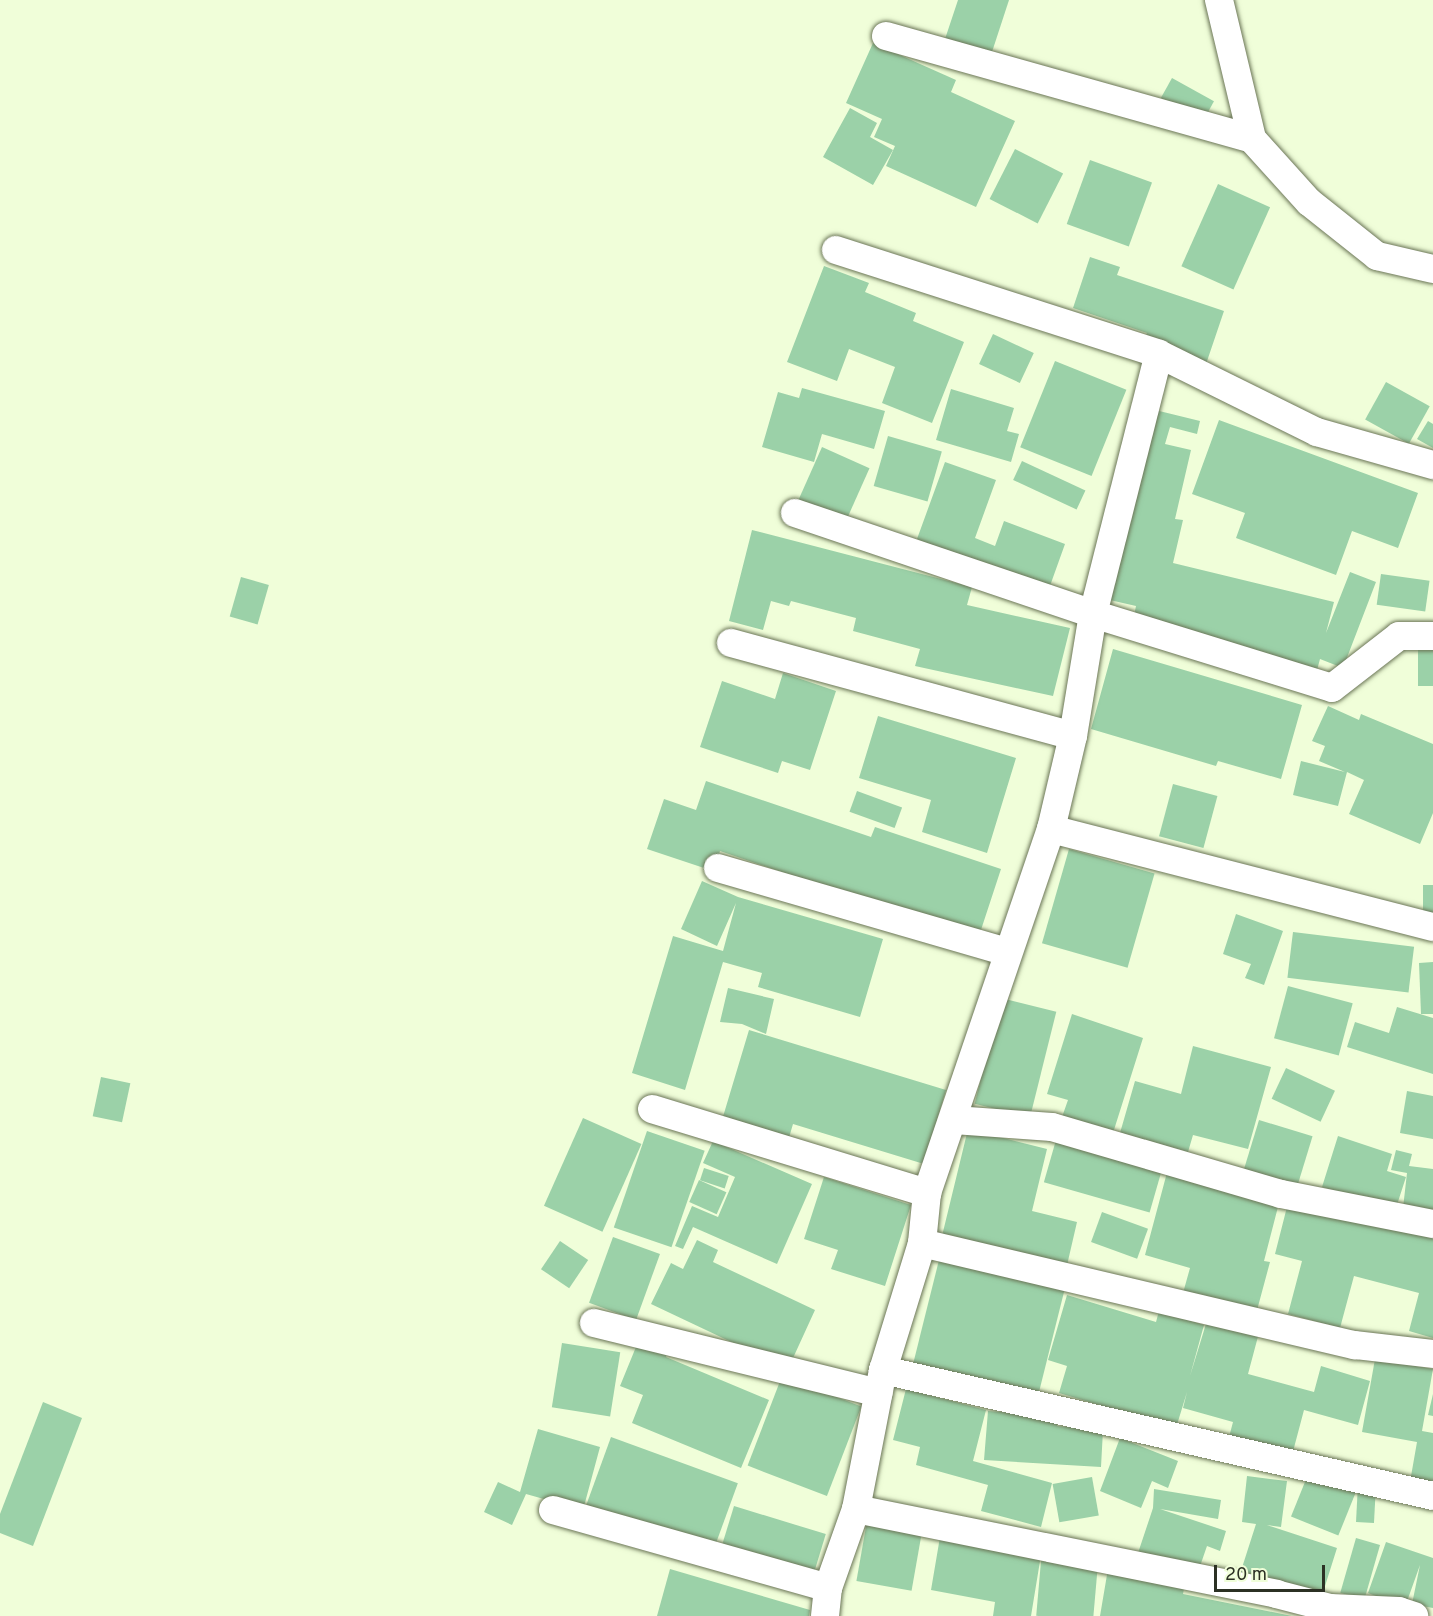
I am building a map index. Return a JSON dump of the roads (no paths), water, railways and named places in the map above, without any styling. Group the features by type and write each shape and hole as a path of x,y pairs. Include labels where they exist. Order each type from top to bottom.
{"street":[{"path":"1219,0 1252,139 1309,202 1377,256 1433,269"},
{"path":"886,36 1252,139"},
{"path":"836,250 1159,354 1317,432 1433,465"},
{"path":"825,1616 828,1588 856,1509 881,1381 922,1243 927,1192 954,1119 1007,952 1051,829 1073,736 1093,614 1159,354"},
{"path":"795,513 1093,614 1332,688 1399,636 1433,636"},
{"path":"731,643 1073,736"},
{"path":"1051,829 1433,927"},
{"path":"718,868 1007,952"},
{"path":"652,1109 927,1192"},
{"path":"954,1119 1052,1127 1281,1194 1433,1224"},
{"path":"922,1243 1355,1345 1433,1354"},
{"path":"594,1323 1433,1496"},
{"path":"856,1509 1276,1594 1330,1608 1399,1611 1414,1616"},
{"path":"554,1510 828,1588"}]}
